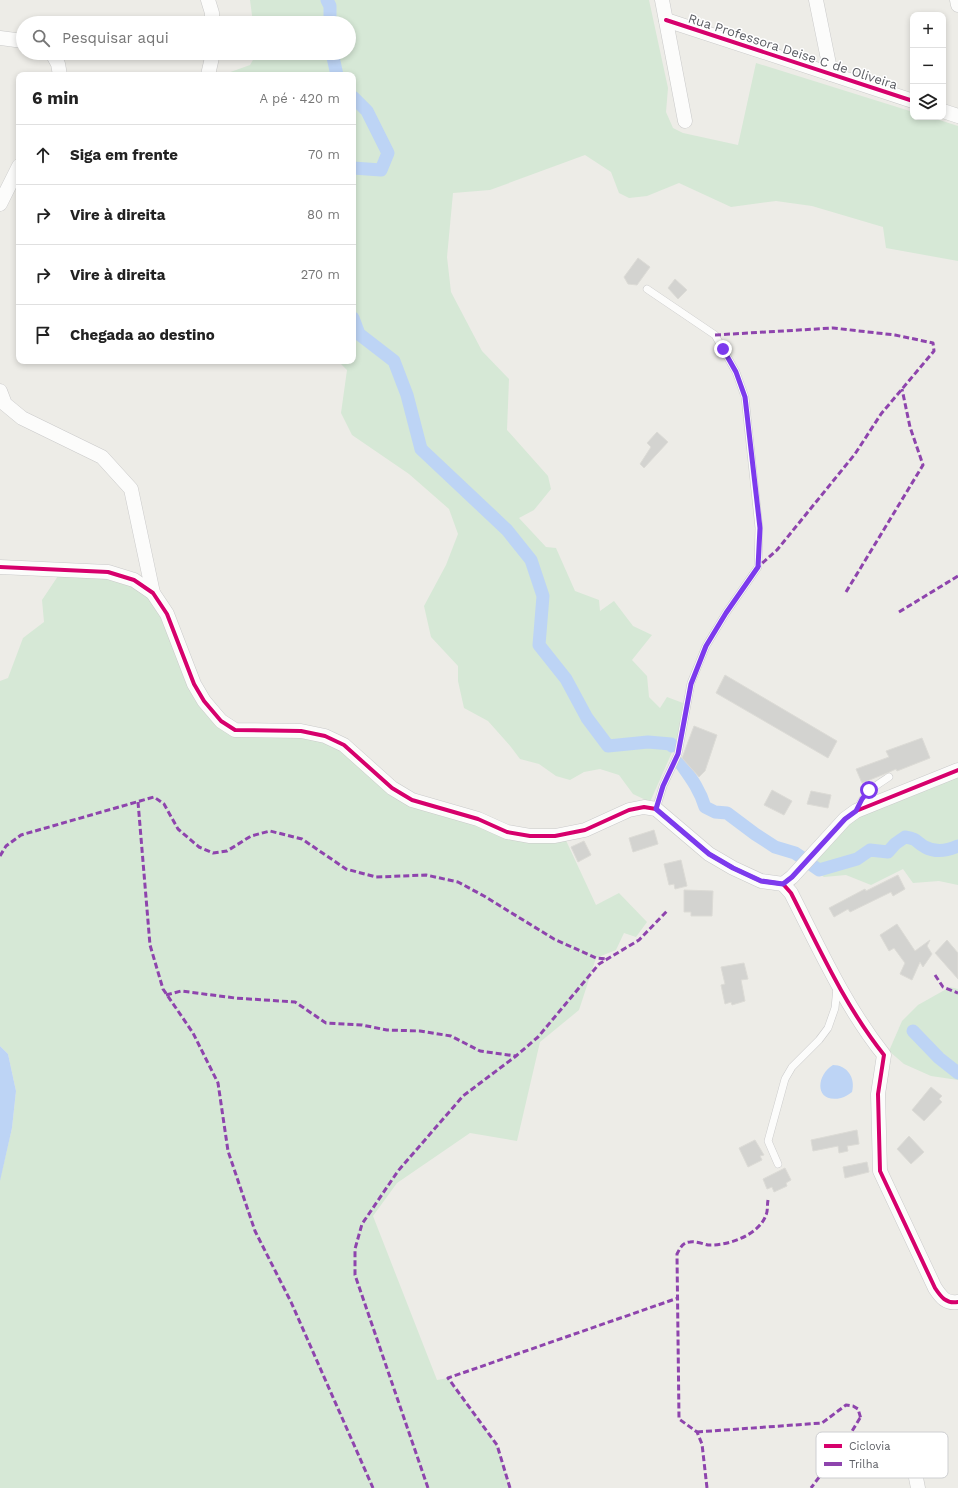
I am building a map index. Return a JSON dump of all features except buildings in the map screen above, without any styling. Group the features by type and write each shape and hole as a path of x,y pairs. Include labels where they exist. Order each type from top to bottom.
{"street":[{"path":"208,0 212,16"},
{"name":"Rua Professora Deise C de Oliveira","path":"662,0 685,121"},
{"path":"816,0 831,74"},
{"path":"957,0 958,6"},
{"name":"Rua Professora Deise C de Oliveira","path":"666,20 910,100"},
{"path":"0,38 16,40"},
{"path":"56,60 59,72"},
{"path":"209,72 211,60"},
{"path":"946,112 958,116"},
{"path":"0,204 16,172"},
{"path":"0,391 5,404 22,418 102,457 131,489 153,593 167,614 194,684 204,701 221,721 234,730 301,731 325,736 344,745 392,788 412,800 478,819 507,832 530,836 555,836 585,830 629,810 644,807 656,809 709,854 761,881 783,884 791,893 837,985 867,1034 884,1055 878,1094 880,1171 935,1288 942,1298 951,1303 958,1302"},
{"path":"0,567 108,572 134,580 153,593"},
{"path":"783,884 792,877 845,819 856,811 958,770"},
{"path":"916,1478 918,1488"}],"lane":[{"path":"647,289 715,336 736,372 745,397 760,528 758,567 726,613 706,646 691,684 678,754 663,786 656,809"},
{"path":"856,811 862,799 869,790 889,777"},
{"path":"778,1164 768,1141 785,1079 792,1067 819,1040 828,1028 835,1008 837,985"}],"green space":[{"path":"250,0 649,0 668,88 666,112 673,128 683,133 738,145 756,63 910,111 910,120 939,120 958,126 958,261 886,248 883,227 812,206 776,201 731,207 679,183 647,196 629,198 619,193 611,172 585,155 490,190 453,193 447,257 451,292 482,351 509,379 507,430 548,476 551,489 534,510 519,518 546,547 556,548 575,591 599,600 600,611 614,601 633,626 652,635 632,660 647,676 649,697 660,708 667,697 683,703 677,741 650,802 633,794 619,775 600,769 584,772 570,780 556,776 539,764 520,759 488,721 464,708 458,681 458,666 431,637 424,606 446,565 458,534 449,509 409,474 352,435 341,413 347,370 341,364 356,364 356,72 230,72 250,65 253,60 356,60 356,16 252,16"},
{"path":"108,572 153,593 194,684 221,721 325,736 392,788 507,832 563,834 596,905 619,893 647,922 636,937 624,933 616,950 596,958 579,1010 540,1042 517,1141 470,1133 397,1183 373,1216 437,1380 448,1378 497,1445 510,1488 0,1488 0,1179 12,1128 16,1091 8,1054 0,1046 0,681 8,678 23,638 44,622 42,600 58,576"},
{"path":"958,776 958,885 939,881 913,883 903,869 871,885 846,875 824,877 809,867 853,820"},
{"path":"950,987 958,989 958,1080 931,1076 904,1064 889,1051 902,1021 918,1005"}],"water":[{"path":"0,1046 8,1054 16,1091 12,1128 0,1181"},
{"path":"833,1065 842,1067 849,1073 853,1082 853,1087 852,1092 845,1096 832,1099 826,1097 820,1088 823,1076"}],"waterway":[{"path":"327,0 330,6 330,16"},
{"path":"334,60 336,72"},
{"path":"356,100 367,111 388,153 381,170 356,168"},
{"path":"356,326 359,334 394,361 407,395 421,449 507,530 531,560 543,596 539,645 566,679 587,718 608,746 648,742 671,744 672,746"},
{"path":"681,764 692,779 705,807 715,812 727,813 775,847 795,853 804,859"},
{"path":"809,863 819,870 857,859 870,850 888,852 895,844 905,837 914,839 925,847 937,851 958,846"},
{"path":"913,1031 939,1058 958,1073"}],"marked path":[{"path":"715,335 833,328 895,335 933,343 934,351 881,414 855,454 777,550 758,567"},
{"path":"846,592 923,465 910,427 902,389"},
{"path":"899,612 958,576"},
{"path":"0,856 6,846 21,835 154,797 164,804 178,829 199,847 213,853 227,851 251,836 270,831 302,839 346,869 376,877 426,875 458,882 484,896 554,939 596,958 607,959"},
{"path":"138,802 150,945 163,989 193,1033 218,1083 228,1151 255,1231 291,1302 373,1488"},
{"path":"428,1488 355,1275 355,1249 362,1224 398,1171 463,1096 516,1056 538,1037 599,964 639,940 667,911"},
{"path":"935,975 943,987 958,993"},
{"path":"166,995 181,991 235,998 295,1002 326,1023 362,1025 387,1030 420,1031 451,1036 480,1051 516,1056"},
{"path":"707,1488 702,1444 697,1432 679,1419 677,1254 682,1246 688,1242 708,1245 725,1244 750,1234 762,1222 767,1213 768,1200"},
{"path":"510,1488 497,1445 448,1378 678,1298"},
{"path":"697,1432 822,1423 846,1405 853,1406 858,1409 861,1419 860,1418 851,1432"},
{"path":"811,1488 818,1478"}],"cycle path":[{"path":"666,20 910,100"},
{"path":"0,567 108,572 134,580 153,593 167,614 194,684 204,701 221,721 235,730 301,731 325,736 344,745 392,788 412,800 478,819 507,832 530,836 555,836 585,830 629,810 644,807 656,809 709,854 733,868 761,881 783,884 792,877 845,819 856,811 958,770"},
{"path":"783,884 791,893 822,956 845,997 857,1017 884,1055 878,1094 880,1171 935,1288 947,1301 958,1302"}],"route":[{"path":"723,349 736,372 745,397 760,528 758,567 726,613 706,646 691,684 678,754 663,786 656,809 709,854 733,868 761,881 783,884 792,877 845,819 856,811 862,799 869,790"}]}
